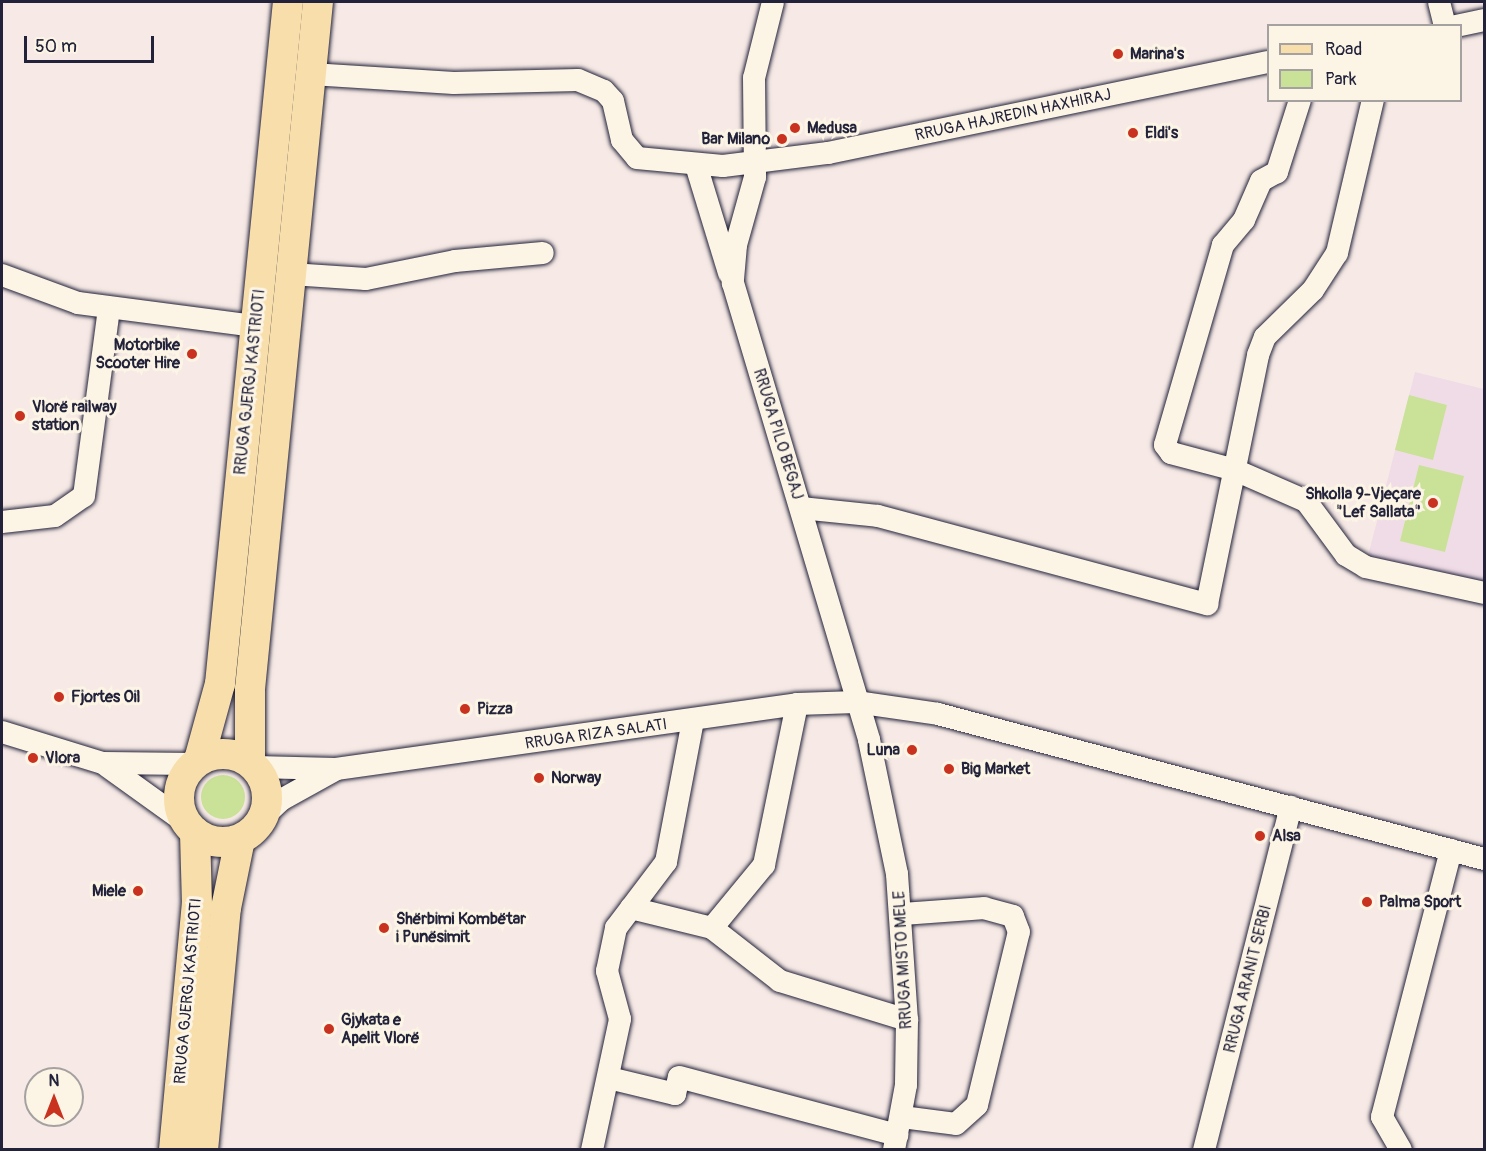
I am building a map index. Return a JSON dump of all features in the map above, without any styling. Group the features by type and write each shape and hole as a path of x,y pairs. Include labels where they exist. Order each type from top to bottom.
{"main road":[{"name":"RRUGA GJERGJ KASTRIOTI","path":"197,762 220,684 288,2"},
{"name":"RRUGA GJERGJ KASTRIOTI","path":"253,765 250,689 318,2"},
{"path":"225,753 253,765 266,785 264,816 240,839 216,842 190,827 179,791 197,762 225,753"},
{"name":"RRUGA GJERGJ KASTRIOTI","path":"174,1149 197,904 190,827"},
{"name":"RRUGA GJERGJ KASTRIOTI","path":"203,1149 227,898 240,839"}],"street":[{"name":"RRUGA PILO BEGAJ","path":"773,2 754,78 756,164 736,245 733,283 801,507 856,702"},
{"path":"1439,2 1444,24"},
{"path":"1462,25 1485,20"},
{"name":"RRUGA HAJREDIN HAXHIRAJ","path":"311,74 454,83 578,80 604,91 613,101 627,151 653,162 696,165 756,164 1267,62"},
{"path":"1299,102 1277,172 1261,181 1244,220 1223,245 1164,435 1171,453 1234,470 1306,501 1346,555 1366,567 1485,593"},
{"path":"801,507 878,516 1207,604 1234,470 1265,337 1313,290 1337,253 1373,102"},
{"path":"696,165 733,283"},
{"path":"291,274 366,279 455,261 543,253"},
{"path":"2,275 51,297 109,308 256,326"},
{"path":"2,522 56,516 84,496 109,308"},
{"name":"RRUGA RIZA SALATI","path":"336,770 693,721 797,704 856,702 938,714 1485,859"},
{"name":"RRUGA MISTO MELE","path":"856,702 880,784 903,914 907,1020 897,1134"},
{"path":"712,928 764,865 797,704"},
{"path":"592,1149 620,1019 607,971 616,928 666,862 693,721"},
{"path":"2,732 103,763 197,762"},
{"path":"103,763 190,827"},
{"path":"253,765 336,770"},
{"path":"264,816 280,800 336,770"},
{"name":"RRUGA ARANIT SERBI","path":"1204,1149 1291,807"},
{"path":"1401,1149 1382,1117 1451,850"},
{"path":"631,908 712,928 780,981 907,1020"},
{"path":"609,1078 675,1094 679,1077 897,1134 956,1124 977,1105 1019,932 1013,916 984,908 903,914"}],"shaded area":[{"name":"Shkolla 9-Vjeçare \"Lef Sallata\"","path":"1415,372 1484,389 1484,584 1368,556"}],"green space":[{"path":"1409,395 1447,405 1433,460 1395,450"},
{"path":"1419,465 1464,476 1445,552 1400,541"},
{"path":"223,775 239,781 245,797 239,813 223,819 207,813 201,797 207,781"}],"place":[{"name":"Marina's","path":"1118,54"},
{"name":"Medusa","path":"795,128"},
{"name":"Eldi's","path":"1133,133"},
{"name":"Bar Milano","path":"782,139"},
{"name":"Motorbike Scooter Hire","path":"192,354"},
{"name":"Vlorë railway station","path":"20,416"},
{"name":"Shkolla 9-Vjeçare \"Lef Sallata\"","path":"1433,503"},
{"name":"Fjortes Oil","path":"59,697"},
{"name":"Pizza","path":"465,709"},
{"name":"Luna","path":"912,750"},
{"name":"Vlora","path":"33,758"},
{"name":"Big Market","path":"949,769"},
{"name":"Norway","path":"539,778"},
{"name":"Alsa","path":"1260,836"},
{"name":"Miele","path":"138,891"},
{"name":"Palma Sport","path":"1367,902"},
{"name":"Shërbimi Kombëtar i Punësimit","path":"384,928"},
{"name":"Gjykata e Apelit Vlorë","path":"329,1029"}]}
